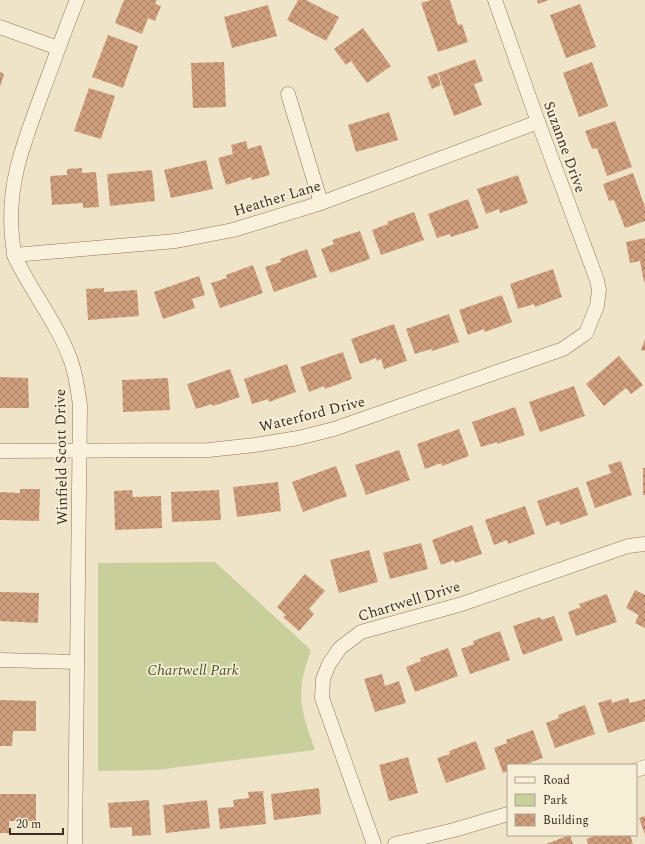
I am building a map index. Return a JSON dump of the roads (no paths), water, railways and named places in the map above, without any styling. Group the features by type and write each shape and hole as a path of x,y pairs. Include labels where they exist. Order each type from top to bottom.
{"street":[{"name":"Winfield Scott Drive","path":"75,844 80,405 71,361 60,337 32,290 14,255 10,206 14,175 58,48 77,0"},
{"name":"Suzanne Drive","path":"495,0 538,122 597,280 599,290 597,306"},
{"path":"0,28 58,48"},
{"path":"288,94 321,203"},
{"name":"Heather Lane","path":"14,255 176,241 241,228 321,203 538,122"},
{"name":"Waterford Drive","path":"0,451 209,450 298,438 334,429 563,349 586,334 597,306"},
{"name":"Chartwell Drive","path":"374,844 322,698 323,679 329,664 340,648 361,632 462,604 628,546 645,544"},
{"path":"0,660 77,662"},
{"path":"395,844 507,814"}],"park label":[{"name":"Chartwell Park","path":"193,670"}]}
